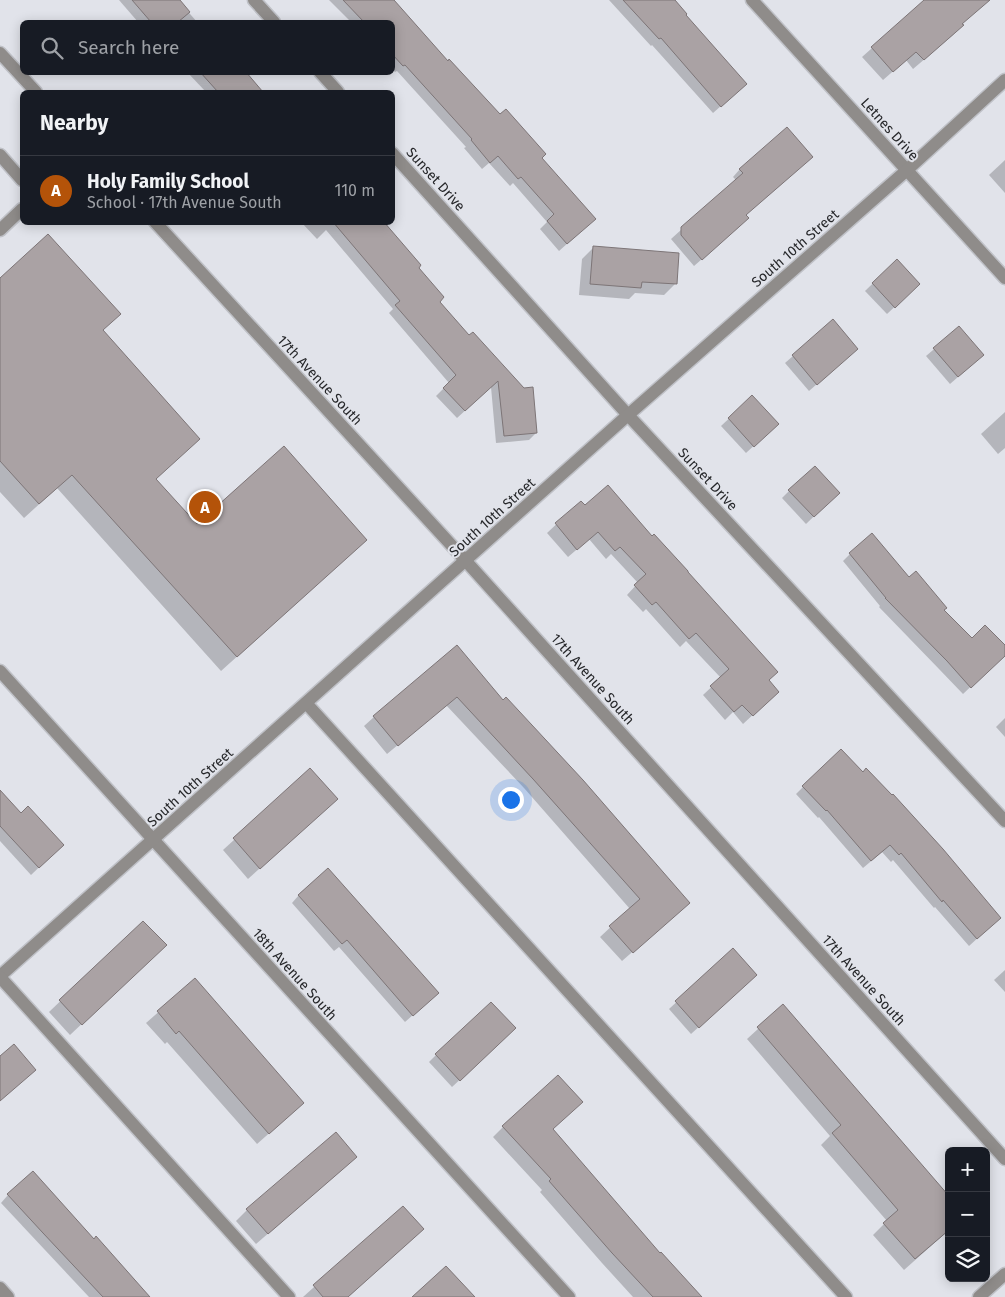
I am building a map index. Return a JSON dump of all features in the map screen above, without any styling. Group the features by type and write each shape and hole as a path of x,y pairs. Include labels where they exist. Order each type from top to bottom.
{"street":[{"path":"254,0 272,20"},
{"name":"Letnes Drive","path":"752,0 1005,278"},
{"path":"0,53 20,75"},
{"path":"20,75 34,90"},
{"path":"323,75 336,90"},
{"name":"South 10th Street","path":"0,977 1005,80"},
{"path":"0,155 20,178"},
{"name":"Sunset Drive","path":"395,156 628,415 1005,821"},
{"path":"0,230 20,211"},
{"name":"17th Avenue South","path":"158,225 465,560 1005,1159"},
{"name":"18th Avenue South","path":"0,672 568,1297"},
{"path":"306,703 846,1297"},
{"path":"0,977 289,1297"},
{"path":"979,1297 1005,1274"},
{"path":"0,1288 8,1297"}],"building":[{"path":"132,0 180,0 190,12 180,20 149,20"},
{"path":"343,0 394,0 448,61 449,59 500,114 506,109 546,154 542,158 596,219 567,244 547,221 554,214 521,177 518,179 498,156 490,163 472,139 405,65 403,66 395,57 395,20 362,20"},
{"path":"623,0 675,0 747,84 721,107 661,38 659,39"},
{"path":"924,0 990,0 924,60 916,52 893,72 871,47"},
{"path":"203,75 249,75 261,90 216,90"},
{"path":"787,127 813,157 746,215 749,218 702,260 681,235 681,227 743,173 739,169"},
{"path":"336,225 387,225 421,265 419,268 444,297 440,302 469,335 473,332 524,388 533,387 537,433 504,436 498,381 465,411 443,388 456,375 395,305 400,301"},
{"path":"48,234 121,314 103,330 200,439 156,479 197,524 284,446 367,540 237,657 72,475 39,504 0,461 0,278"},
{"path":"593,246 679,253 677,284 642,282 641,288 590,284"},
{"path":"897,259 920,284 895,308 872,283"},
{"path":"833,319 858,349 817,385 792,355"},
{"path":"959,326 984,355 958,377 933,348"},
{"path":"752,395 779,424 754,447 728,418"},
{"path":"815,466 840,493 814,517 788,490"},
{"path":"608,485 652,536 654,534 778,672 769,680 779,692 753,716 742,705 734,712 710,686 729,669 696,633 689,639 656,602 652,605 634,585 646,574 620,547 615,551 598,532 577,550 555,523 581,501 585,505"},
{"path":"872,533 909,577 916,571 947,608 944,610 972,638 985,625 1005,645 1005,656 971,688 885,598 849,553"},
{"path":"457,645 503,700 506,697 583,780 690,903 633,953 609,926 640,899 457,697 398,746 373,716"},
{"path":"841,749 863,772 866,768 893,794 943,849 1001,918 977,939 943,900 942,902 901,853 899,855 890,845 871,861 827,810 802,786"},
{"path":"310,768 338,799 260,869 233,838"},
{"path":"0,790 21,813 28,806 64,845 39,868 0,826"},
{"path":"328,868 439,993 413,1016 347,940 342,944 298,895"},
{"path":"143,921 167,945 82,1025 59,1000"},
{"path":"733,948 757,975 699,1028 675,1001"},
{"path":"195,978 304,1103 269,1134 179,1031 176,1034 157,1011"},
{"path":"491,1002 516,1028 460,1081 435,1054"},
{"path":"783,1004 945,1191 945,1233 915,1259 883,1223 898,1210 832,1133 841,1125 757,1027"},
{"path":"14,1044 36,1070 0,1101 0,1056"},
{"path":"558,1075 583,1102 553,1129 660,1253 702,1297 653,1297 549,1181 551,1179 502,1126"},
{"path":"336,1132 357,1157 268,1234 246,1209"},
{"path":"33,1171 94,1239 96,1236 150,1297 103,1297 43,1233 7,1194"},
{"path":"403,1206 424,1229 348,1297 323,1297 313,1285"},
{"path":"446,1266 475,1297 412,1297"}],"place":[{"name":"Holy Family School","path":"205,507"}]}
